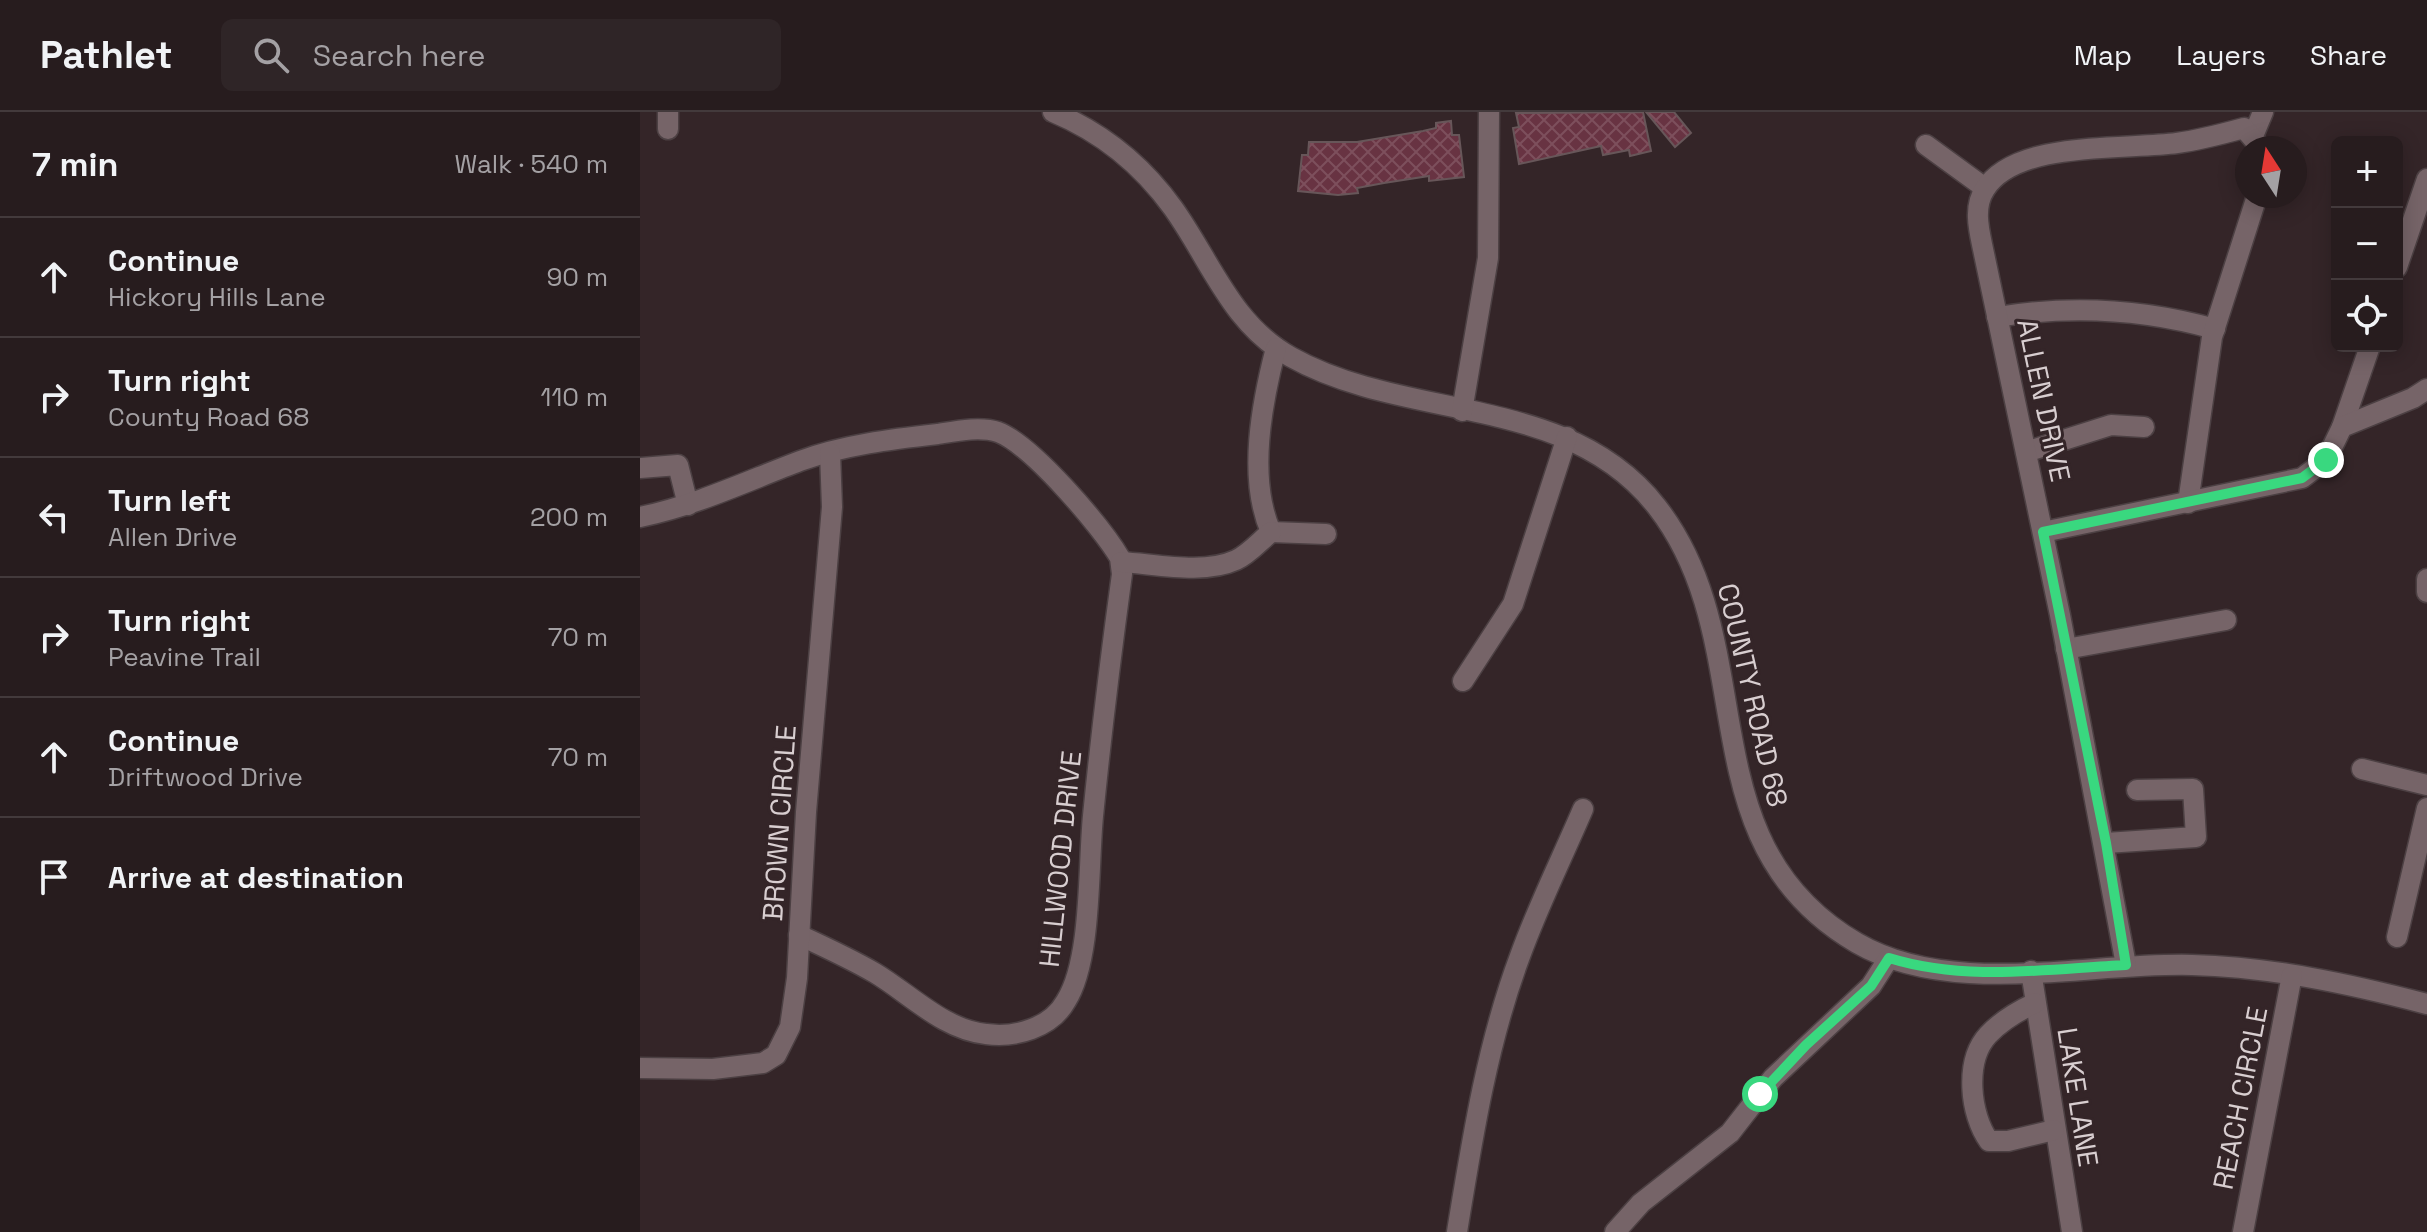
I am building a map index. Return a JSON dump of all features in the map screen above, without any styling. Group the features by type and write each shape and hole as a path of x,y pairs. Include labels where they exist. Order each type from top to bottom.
{"street":[{"name":"COUNTY ROAD 68","path":"1053,112 1098,136 1153,182 1175,210 1233,306 1276,348 1342,380 1567,437 1611,463 1638,486 1668,521 1687,553 1711,624 1746,805 1775,865 1804,902 1842,933 1889,958 1952,972 2126,965 2213,966 2292,975 2427,1004"},
{"path":"1462,411 1488,258 1489,112"},
{"path":"2258,136 2263,112"},
{"path":"1926,145 1985,188 2003,169 2028,158 2177,143 2244,128 2251,136"},
{"path":"2403,249 2427,179"},
{"name":"ALLEN DRIVE","path":"1985,188 1979,202 1978,221 2106,843 2126,965"},
{"path":"2188,503 2215,329 2253,208"},
{"path":"1997,317 2063,310 2121,311 2170,316 2215,329"},
{"path":"1271,532 1261,501 1261,453 1266,398 1276,348"},
{"path":"2043,532 2302,478 2326,460 2342,427 2368,352"},
{"path":"2342,427 2413,398 2427,389"},
{"path":"2026,452 2111,425 2144,427"},
{"path":"640,517 688,505 830,453 920,436 995,431 1013,441 1060,484 1121,562 1183,566 1225,564 1242,557 1271,532 1326,534"},
{"path":"1463,681 1513,604 1567,437"},
{"name":"BROWN CIRCLE","path":"640,1068 734,1068 763,1063 776,1055 790,1027 832,507 830,453"},
{"path":"640,468 678,465 688,505"},
{"name":"HILLWOOD DRIVE","path":"799,935 875,973 943,1018 977,1033 1017,1033 1042,1024 1060,1011 1077,976 1086,918 1096,782 1121,562"},
{"path":"2427,579 2427,592"},
{"path":"2066,649 2226,620"},
{"path":"2362,769 2427,785"},
{"path":"2106,843 2196,837 2193,789 2137,790"},
{"path":"2397,937 2427,808"},
{"path":"1457,1232 1470,1153 1507,997 1525,944 1583,809"},
{"path":"1615,1232 1641,1203 1730,1133 1773,1078 1871,986 1889,958"},
{"name":"LAKE LANE","path":"2031,971 2072,1232"},
{"name":"REACH CIRCLE","path":"2243,1232 2292,975"},
{"path":"2035,1003 2018,1011 1986,1036 1976,1060 1972,1083 1979,1128 1989,1141 2008,1141 2054,1130"}],"building":[{"path":"1643,112 1651,151 1630,156 1629,150 1603,155 1601,146 1519,164 1513,128 1519,127 1516,113"},
{"path":"1646,112 1674,112 1691,133 1675,147"},
{"path":"1451,121 1452,135 1459,135 1464,177 1429,181 1429,176 1357,188 1358,193 1338,195 1298,191 1302,155 1308,155 1309,142 1357,142 1423,131 1436,128 1436,123"}],"route":[{"path":"1760,1094 1806,1045 1871,986 1889,958 1932,969 1970,973 2126,965 2106,843 2043,532 2063,525 2173,507 2302,478 2326,460"}]}
